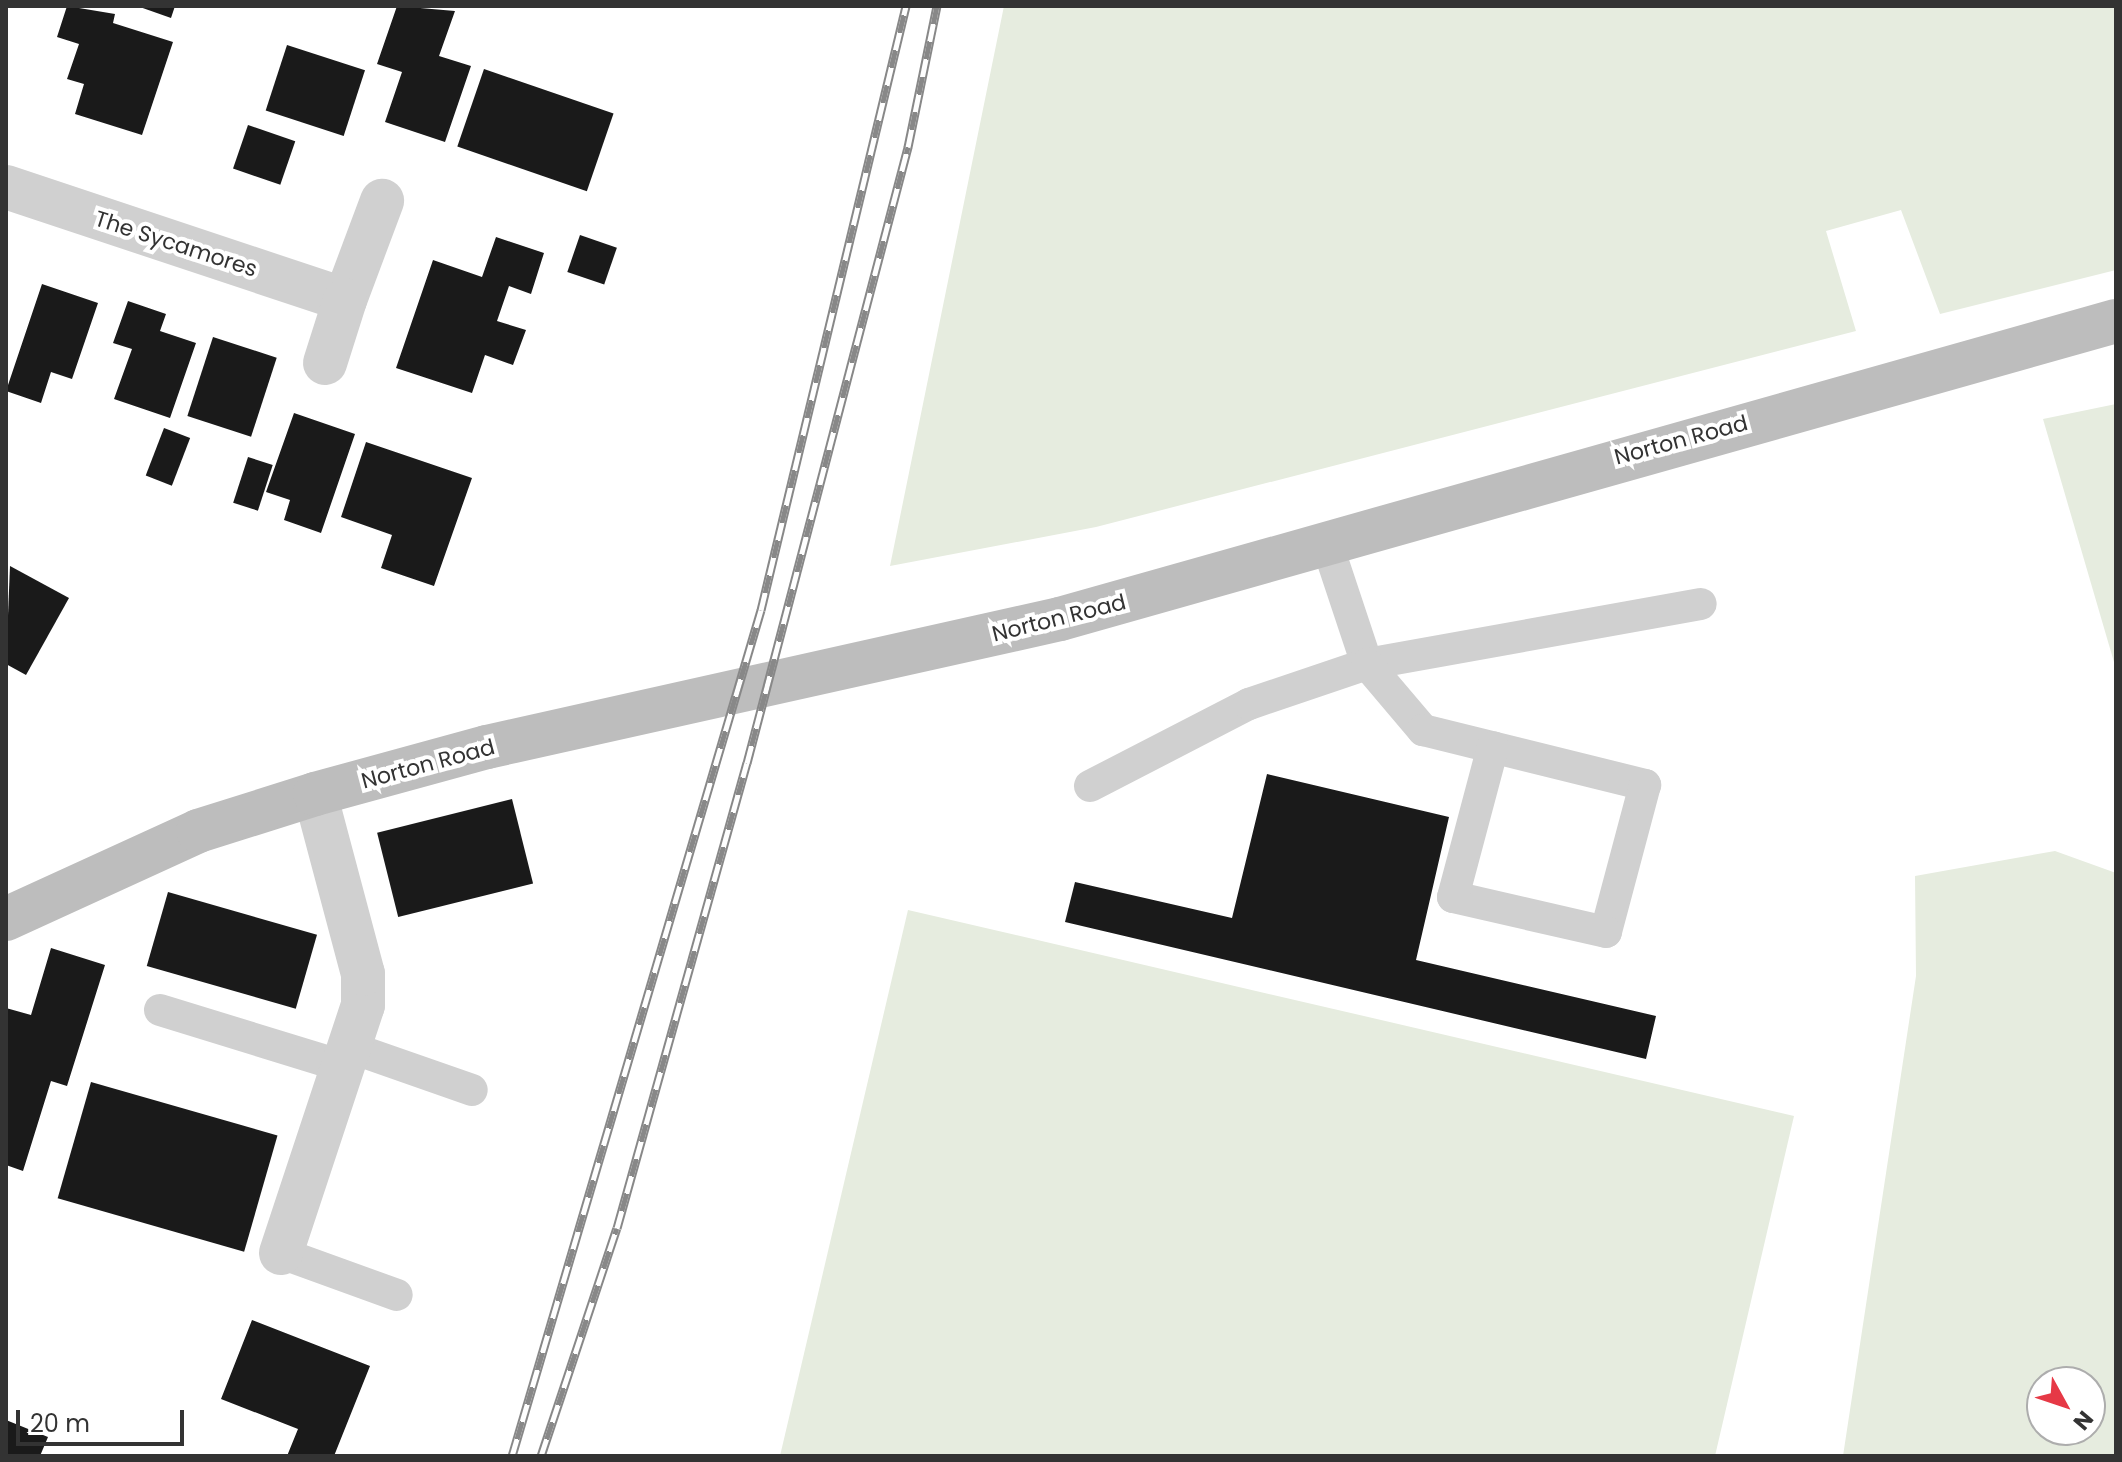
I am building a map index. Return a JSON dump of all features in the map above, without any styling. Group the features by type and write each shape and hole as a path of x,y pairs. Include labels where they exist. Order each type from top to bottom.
{"street":[{"name":"The Sycamores","path":"6,187 345,300"},
{"path":"325,363 382,201"},
{"name":"Norton Road","path":"6,919 198,831 315,794 487,747 927,652 1328,547 1417,513 2116,321"},
{"path":"281,1253 346,1056 363,974 315,794"}],"lane":[{"path":"1328,547 1367,664 1423,730 1493,747 1645,785 1606,932 1453,897 1493,747"},
{"path":"1090,786 1249,704 1367,664 1701,604"},
{"path":"160,1010 472,1090"},
{"path":"281,1253 397,1295"}],"shaded area":[{"path":"1004,6 2116,6 2116,270 1940,314 1901,210 1826,231 1856,331 1096,527 890,566"},
{"path":"2116,404 2116,669 2043,419"},
{"path":"2055,851 2116,873 2116,1456 1843,1456 1916,976 1915,876"},
{"path":"908,910 1794,1116 1715,1456 780,1456"}],"building":[{"path":"67,6 115,14 113,23 173,42 142,135 75,114 84,84 67,79 79,44 57,37"},
{"path":"137,6 175,6 171,18"},
{"path":"397,6 455,11 439,56 471,66 445,142 385,122 402,72 377,64"},
{"path":"287,45 365,70 344,136 266,111"},
{"path":"484,69 614,114 587,191 457,147"},
{"path":"248,125 295,141 280,185 233,168"},
{"path":"580,235 617,248 604,285 567,272"},
{"path":"496,237 544,253 531,294 509,286 497,321 526,330 513,365 485,355 472,393 396,368 433,260 482,277"},
{"path":"42,284 98,303 72,379 51,372 41,403 6,391"},
{"path":"128,301 166,314 160,331 196,343 170,418 114,399 132,349 113,343"},
{"path":"213,337 277,358 251,437 187,416"},
{"path":"294,413 355,434 321,533 284,520 290,500 266,492"},
{"path":"164,428 190,438 172,486 146,476"},
{"path":"366,442 472,478 434,586 381,568 392,535 341,517"},
{"path":"248,457 273,465 258,511 233,503"},
{"path":"10,566 69,598 26,675 6,664"},
{"path":"1267,774 1449,817 1416,960 1656,1016 1646,1059 1065,922 1075,882 1232,918"},
{"path":"512,799 533,883 398,917 377,833"},
{"path":"168,892 317,935 296,1009 147,966"},
{"path":"51,948 105,965 67,1086 51,1081 23,1171 6,1165 6,1008 31,1015"},
{"path":"91,1082 277,1135 244,1252 58,1198"},
{"path":"252,1320 370,1366 334,1456 287,1456 298,1429 221,1399"},
{"path":"6,1420 48,1437 40,1456 6,1456"}],"railway":[{"path":"512,1456 761,610 906,6"},
{"path":"541,1456 617,1228 747,763 908,147 937,6"}]}
